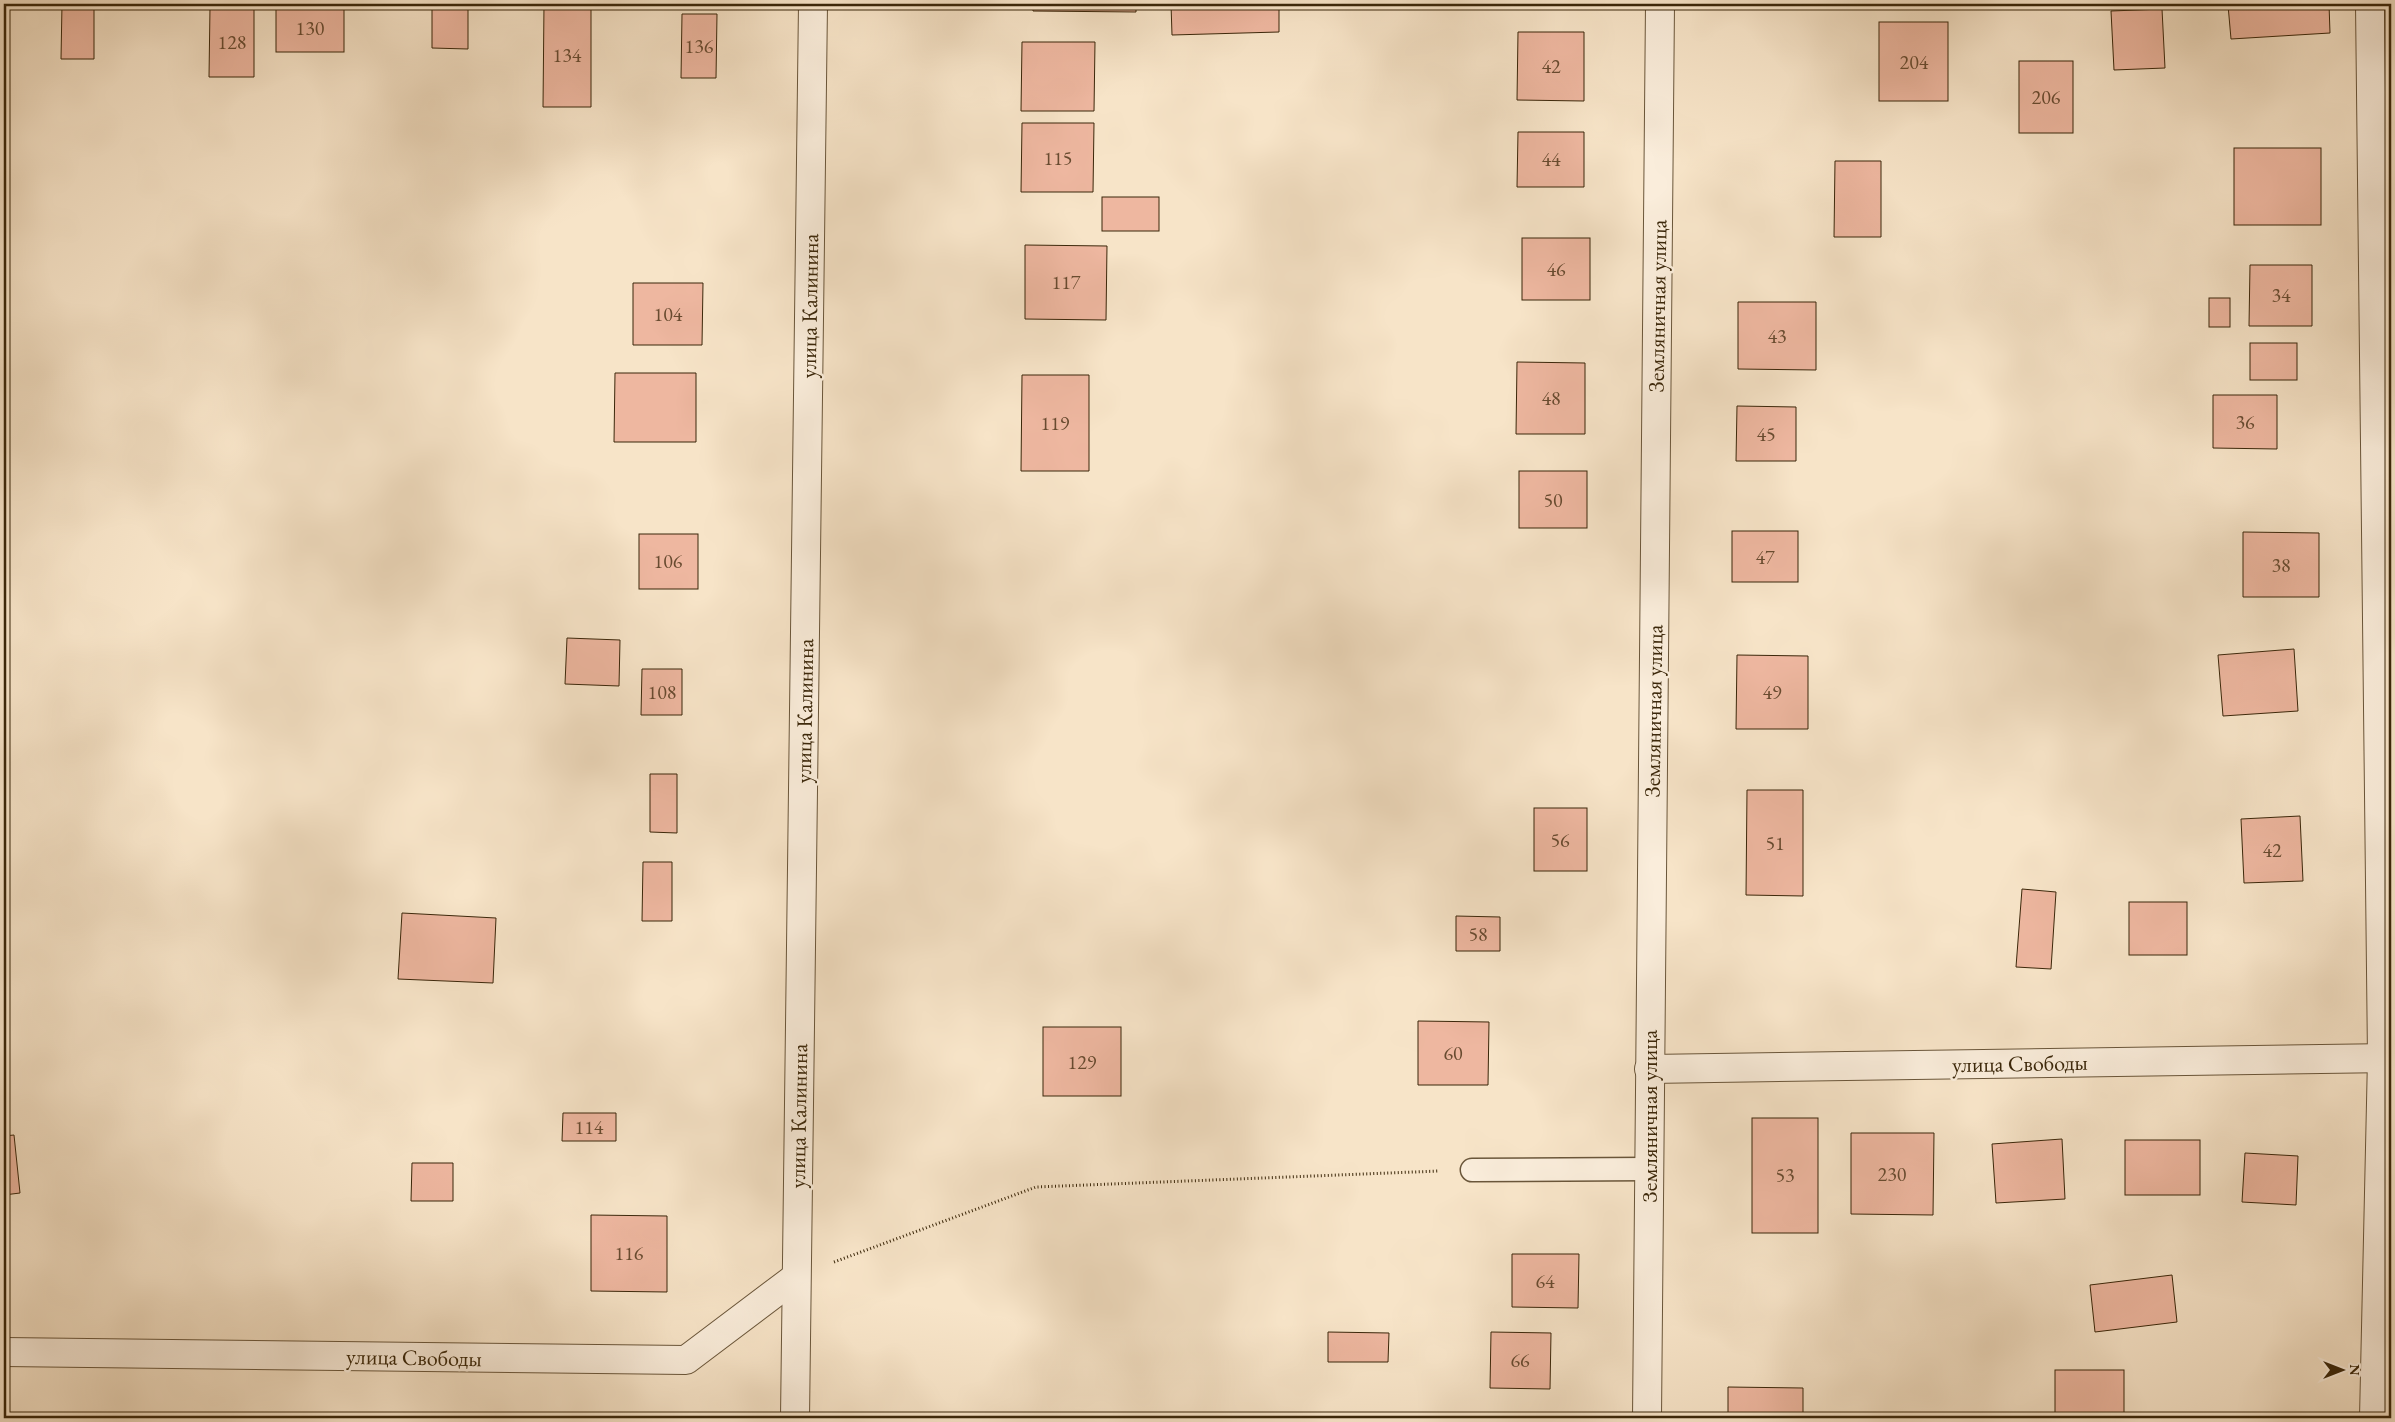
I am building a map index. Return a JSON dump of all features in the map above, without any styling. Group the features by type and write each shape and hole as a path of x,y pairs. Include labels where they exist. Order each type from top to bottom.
{"street":[{"name":"улица Калинина","path":"795,1418 813,4"},
{"name":"Земляничная улица","path":"1647,1418 1660,4"},
{"path":"2370,4 2387,1058 2374,1418"},
{"name":"улица Свободы","path":"1649,1069 2387,1058"},
{"name":"улица Свободы","path":"4,1352 686,1360 796,1277"}],"lane":[{"path":"1472,1170 1648,1169"}],"path":[{"path":"796,1277 1036,1186 1472,1170"}],"building":[{"path":"62,4 94,4 94,59 61,59"},
{"path":"276,4 344,4 344,52 276,52"},
{"path":"432,4 468,4 468,49 432,48"},
{"path":"544,4 591,4 591,107 543,107"},
{"path":"1033,4 1136,4 1136,12 1033,11"},
{"path":"1171,4 1279,4 1279,32 1172,35"},
{"path":"2329,4 2330,33 2231,39 2228,5"},
{"path":"210,7 254,7 254,77 209,77"},
{"path":"2162,9 2165,68 2114,70 2111,11"},
{"path":"682,14 717,14 716,78 681,78"},
{"path":"1879,22 1948,22 1948,101 1879,101"},
{"path":"1518,32 1584,32 1584,101 1517,100"},
{"path":"1022,42 1095,42 1094,111 1021,111"},
{"path":"2019,61 2073,61 2073,133 2019,133"},
{"path":"1022,123 1094,123 1093,192 1021,192"},
{"path":"1518,132 1584,132 1584,187 1517,187"},
{"path":"2234,148 2321,148 2321,225 2234,225"},
{"path":"1835,161 1881,161 1881,237 1834,237"},
{"path":"1102,197 1159,197 1159,231 1102,231"},
{"path":"1522,238 1590,238 1590,300 1522,300"},
{"path":"1025,245 1107,246 1106,320 1025,319"},
{"path":"2250,265 2312,265 2312,326 2249,326"},
{"path":"633,283 703,283 702,345 633,345"},
{"path":"2209,298 2230,298 2230,327 2209,327"},
{"path":"1738,302 1816,302 1816,370 1738,369"},
{"path":"2250,343 2297,343 2297,380 2250,380"},
{"path":"1517,362 1585,363 1585,434 1516,434"},
{"path":"615,373 696,373 696,442 614,442"},
{"path":"1022,375 1089,375 1089,471 1021,471"},
{"path":"2213,395 2277,395 2277,449 2213,448"},
{"path":"1737,406 1796,407 1796,461 1736,461"},
{"path":"1519,471 1587,471 1587,528 1519,528"},
{"path":"1732,531 1798,531 1798,582 1732,582"},
{"path":"2243,532 2319,533 2319,597 2243,597"},
{"path":"639,534 698,534 698,589 639,589"},
{"path":"567,638 620,640 619,686 565,684"},
{"path":"2294,649 2298,711 2223,716 2218,655"},
{"path":"1737,655 1808,656 1808,729 1736,729"},
{"path":"642,669 682,669 682,715 641,715"},
{"path":"650,774 677,774 677,833 650,832"},
{"path":"1747,790 1803,790 1803,896 1746,895"},
{"path":"1534,808 1587,808 1587,871 1534,871"},
{"path":"2300,816 2303,881 2244,883 2241,819"},
{"path":"643,862 672,862 672,921 642,921"},
{"path":"2022,889 2056,892 2051,969 2016,967"},
{"path":"2129,902 2187,902 2187,955 2129,955"},
{"path":"402,913 496,918 493,983 398,979"},
{"path":"1456,916 1500,917 1500,951 1456,951"},
{"path":"1418,1021 1489,1022 1488,1085 1418,1085"},
{"path":"1043,1027 1121,1027 1121,1096 1043,1096"},
{"path":"563,1113 616,1113 616,1141 562,1141"},
{"path":"1752,1118 1818,1118 1818,1233 1752,1233"},
{"path":"1851,1133 1934,1133 1933,1215 1851,1214"},
{"path":"14,1135 20,1193 4,1195 4,1136"},
{"path":"2062,1139 2065,1199 1996,1203 1992,1144"},
{"path":"2125,1140 2200,1140 2200,1195 2125,1195"},
{"path":"2245,1153 2298,1156 2296,1205 2242,1202"},
{"path":"412,1163 453,1163 453,1201 411,1201"},
{"path":"591,1215 667,1216 667,1292 591,1291"},
{"path":"1512,1254 1579,1254 1578,1308 1512,1307"},
{"path":"2172,1275 2177,1322 2095,1332 2090,1285"},
{"path":"1328,1332 1389,1333 1388,1362 1328,1362"},
{"path":"1491,1332 1551,1333 1550,1389 1490,1388"},
{"path":"2055,1370 2124,1370 2124,1418 2055,1418"},
{"path":"1728,1387 1803,1388 1803,1418 1728,1418"}]}
